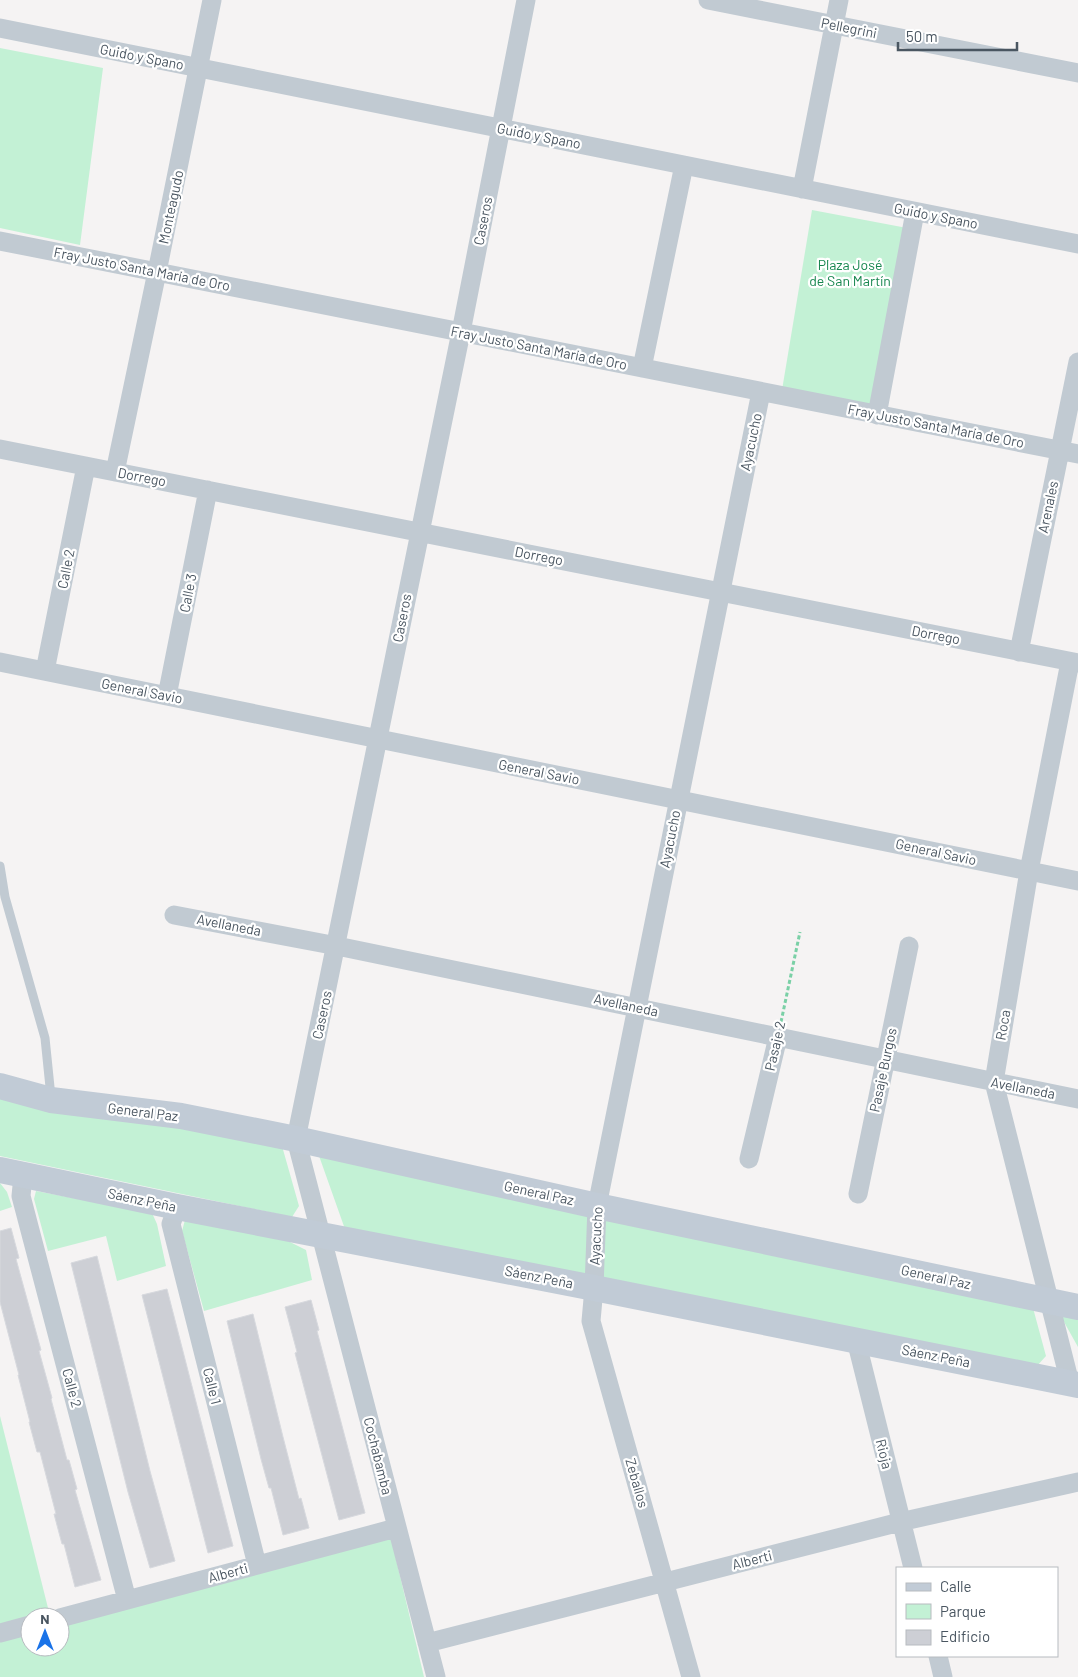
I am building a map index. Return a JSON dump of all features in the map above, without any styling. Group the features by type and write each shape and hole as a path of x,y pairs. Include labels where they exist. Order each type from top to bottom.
{"street":[{"name":"Monteagudo","path":"115,472 212,0"},
{"name":"Caseros","path":"321,1234 296,1139 337,946 419,532 502,129 526,0"},
{"name":"Pellegrini","path":"708,0 1078,73"},
{"path":"802,189 839,0"},
{"name":"Guido y Spano","path":"0,28 1078,244"},
{"path":"642,368 684,165"},
{"path":"877,414 915,212"},
{"name":"Fray Justo Santa María de Oro","path":"0,241 1069,452"},
{"name":"Arenales","path":"1019,652 1069,452 1078,362"},
{"name":"Ayacucho","path":"594,1288 597,1206 761,392"},
{"name":"Dorrego","path":"0,449 1074,662"},
{"name":"Calle 2","path":"45,671 86,466"},
{"name":"Calle 3","path":"167,696 208,490"},
{"name":"General Savio","path":"0,662 1078,881"},
{"name":"Roca","path":"1074,662 1029,871 994,1082 1049,1301 1074,1384"},
{"name":"Avellaneda","path":"174,915 337,946 1078,1099"},
{"name":"Pasaje Burgos","path":"858,1194 909,946"},
{"name":"Pasaje 2","path":"749,1160 778,1037"},
{"name":"General Paz","path":"0,1086 52,1100 181,1116 296,1139 597,1206 1078,1307"},
{"name":"Calle 2","path":"12,1173 21,1196 127,1600"},
{"name":"Sáenz Peña","path":"12,1173 1074,1384"},
{"name":"Calle 1","path":"177,1207 171,1224 257,1565"},
{"name":"Cochabamba","path":"321,1234 436,1677"},
{"name":"Zeballos","path":"594,1288 591,1321 691,1677"},
{"name":"Rioja","path":"856,1340 913,1567"},
{"name":"Alberti","path":"427,1643 900,1522 1078,1482"},
{"name":"Alberti","path":"70,1615 396,1528"},
{"path":"0,1633 20,1628"},
{"path":"938,1657 944,1677"}],"lane":[{"path":"0,866 5,897 45,1038 52,1100"}],"path":[{"name":"Pasaje 2","path":"778,1037 800,932"}],"green space":[{"path":"0,48 103,68 80,245 0,228"},
{"name":"Plaza José de San Martín","path":"812,210 907,228 875,408 782,390"},
{"path":"0,1096 282,1146 299,1206 292,1217 0,1156"},
{"path":"318,1153 1033,1308 1046,1356 1036,1367 346,1232"},
{"path":"0,1183 7,1192 12,1207 0,1211"},
{"path":"36,1191 152,1213 157,1224 166,1266 117,1281 106,1236 48,1251 34,1199"},
{"path":"185,1220 286,1240 306,1250 312,1280 204,1311 182,1231"},
{"path":"1059,1313 1078,1316 1078,1347"},
{"path":"0,1416 48,1607 20,1607 20,1620 0,1625"},
{"path":"391,1538 424,1677 0,1677 0,1642 20,1637 20,1657 70,1657 70,1623"}],"building":[{"path":"11,1228 19,1258 16,1259 41,1350 39,1351 51,1399 101,1580 75,1587 54,1514 56,1514 40,1452 37,1452 29,1422 0,1302 0,1231"},
{"path":"97,1256 150,1471 175,1561 150,1568 128,1492 71,1263"},
{"path":"167,1289 233,1546 208,1553 142,1295"},
{"path":"311,1300 319,1330 317,1331 365,1513 339,1520 295,1353 297,1352 285,1307"},
{"path":"253,1314 299,1499 301,1498 309,1528 283,1535 271,1488 269,1488 261,1459 227,1321"}]}
